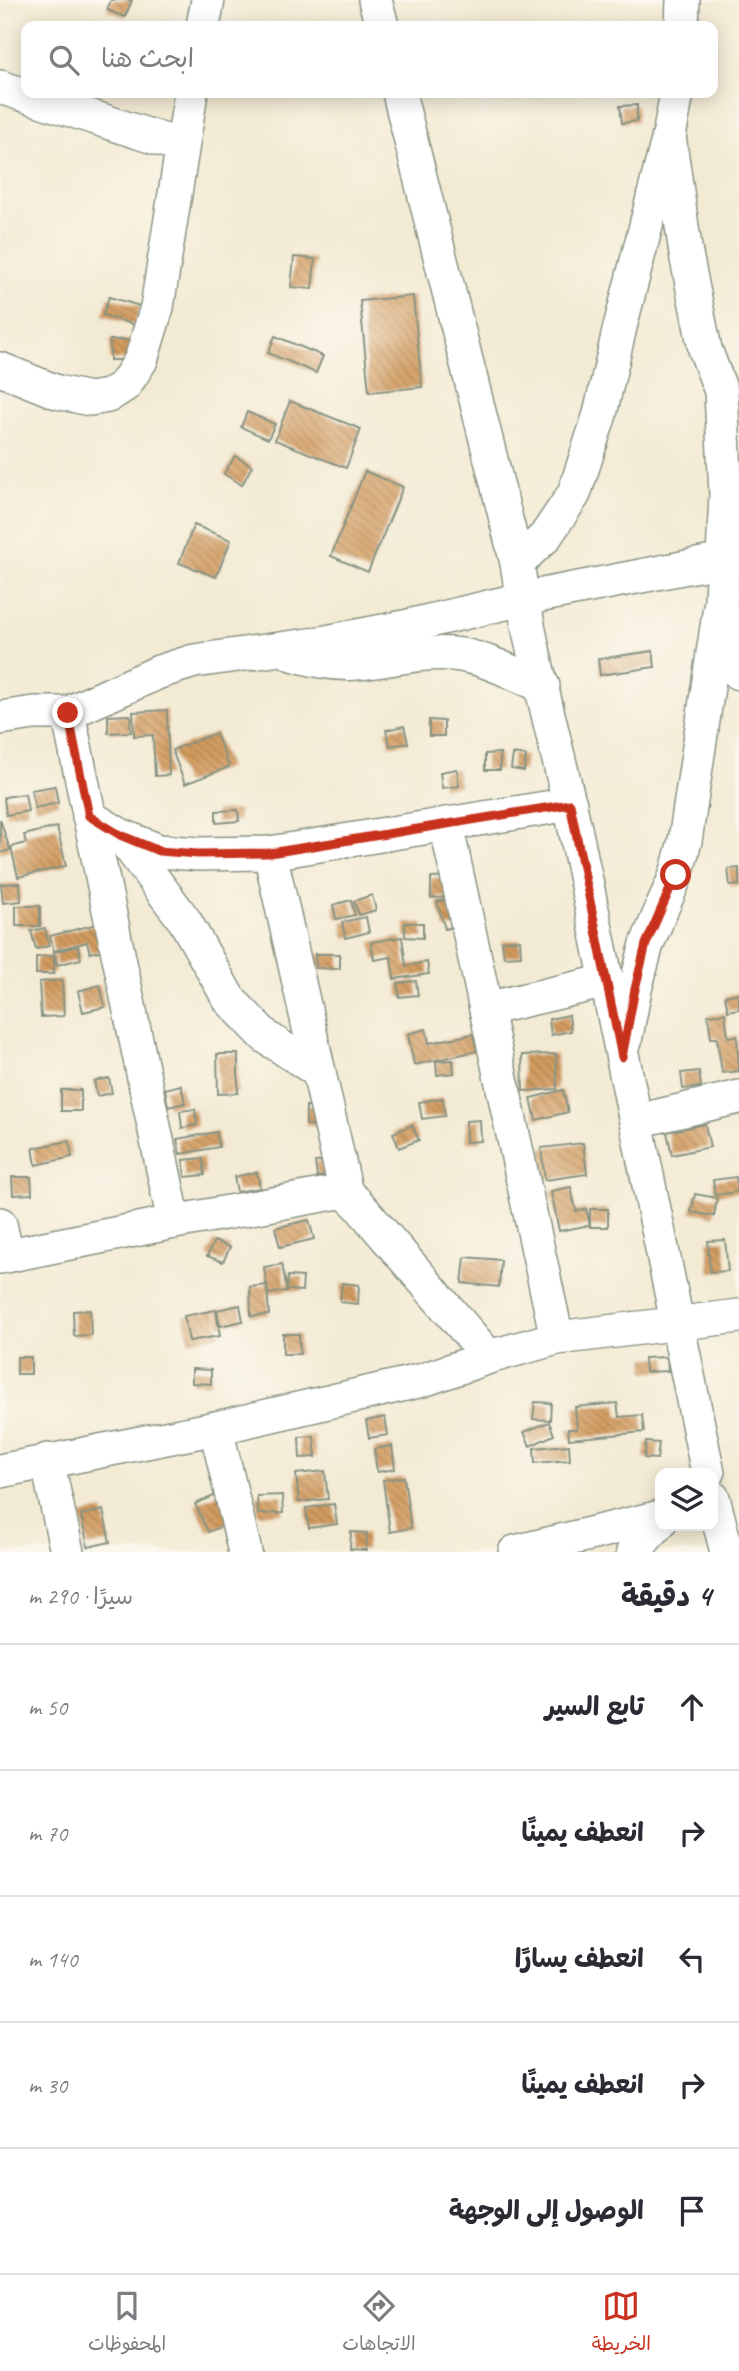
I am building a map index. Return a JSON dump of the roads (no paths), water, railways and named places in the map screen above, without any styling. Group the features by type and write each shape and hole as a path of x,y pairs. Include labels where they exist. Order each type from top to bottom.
{"street":[{"path":"204,21 208,0"},
{"path":"375,0 381,21"},
{"path":"682,21 683,0"},
{"path":"0,87 21,94"},
{"path":"34,98 181,146"},
{"path":"1,373 57,392 90,399 108,396 125,385 141,360 157,307 190,98"},
{"path":"400,98 517,563 522,599 570,804 637,1121 707,1468"},
{"path":"517,563 545,537 574,494 600,414 676,98"},
{"path":"622,1057 646,944 676,875 685,841 721,600 731,559 721,391 705,349 691,281 669,136"},
{"path":"0,718 34,713 68,713 159,672 194,661 404,627 522,599 731,559"},
{"path":"721,600 739,673"},
{"path":"276,649 337,664 421,654 475,657 543,686"},
{"path":"68,713 174,1222"},
{"path":"89,816 120,835 159,851 198,854 270,853 570,804"},
{"path":"446,824 557,1338"},
{"path":"120,835 185,921 229,999 265,1037 319,1072"},
{"path":"270,853 346,1193 489,1357"},
{"path":"486,1009 607,981"},
{"path":"637,1121 739,1097"},
{"path":"0,1224 4,1257 174,1222 339,1192 346,1193"},
{"path":"0,1471 216,1428 424,1380 489,1357 557,1338 739,1316"},
{"path":"216,1428 245,1552"},
{"path":"47,1460 66,1552"},
{"path":"718,1518 727,1552"},
{"path":"515,1552 655,1521"},
{"path":"633,1552 655,1526"}]}
